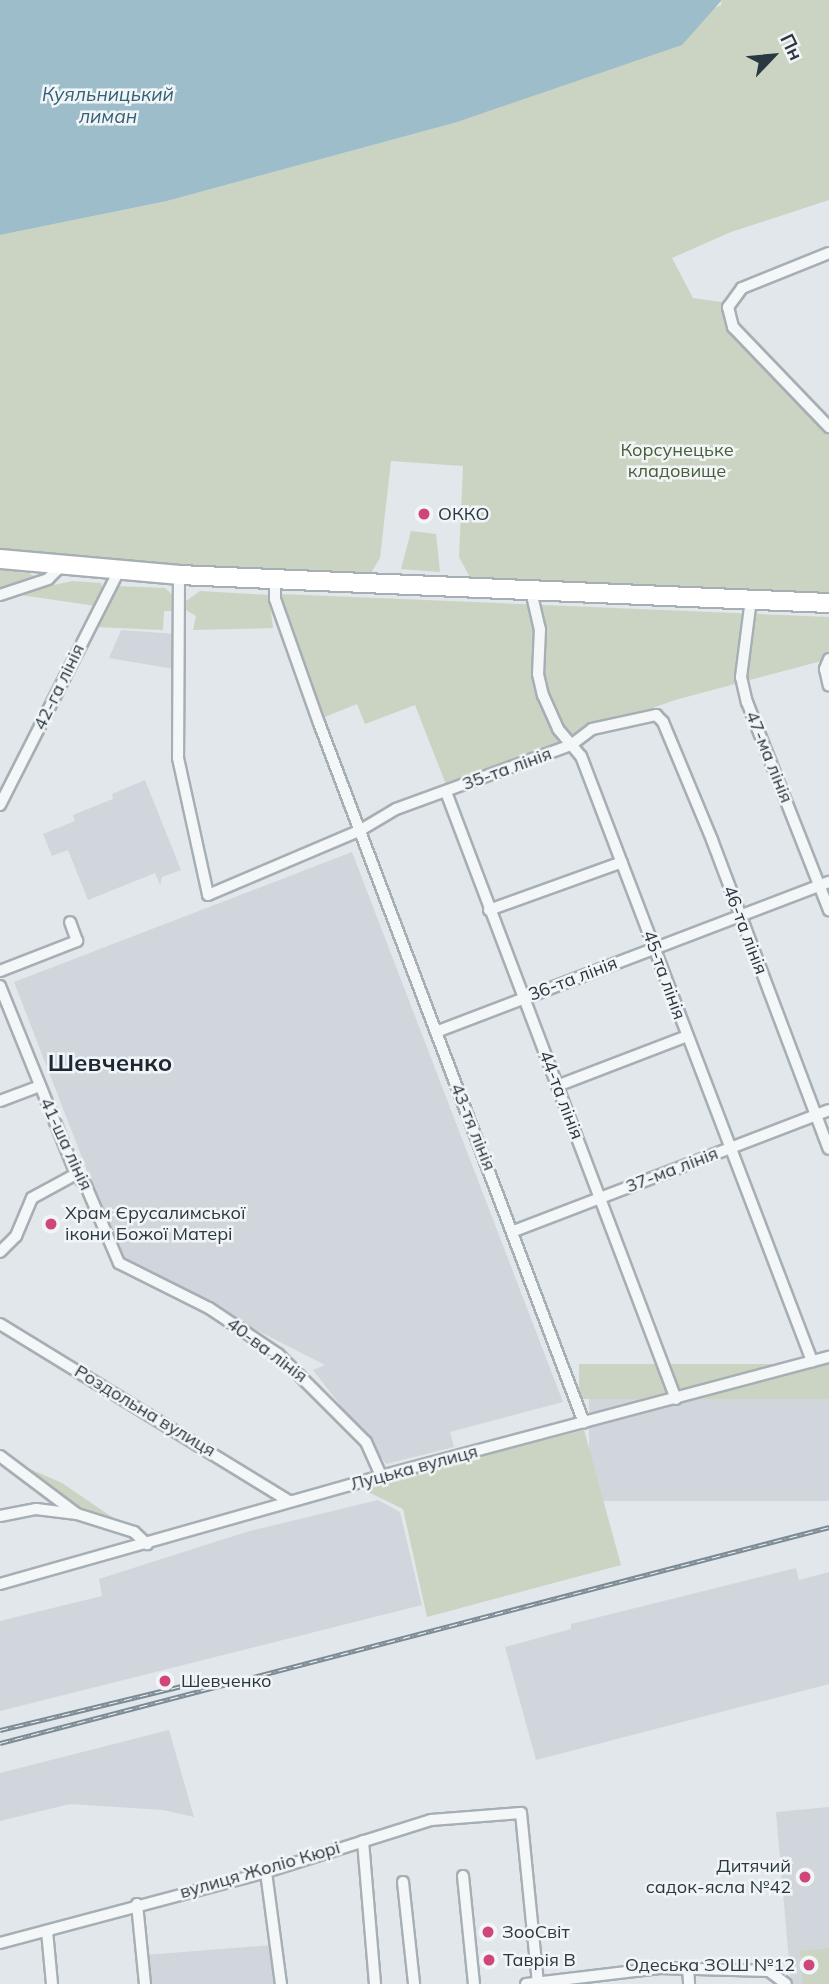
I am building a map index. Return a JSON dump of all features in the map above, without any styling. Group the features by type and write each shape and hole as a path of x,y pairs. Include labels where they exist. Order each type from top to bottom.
{"highway":[{"path":"0,559 179,575 829,603"}],"street":[{"path":"829,253 742,288 728,307 733,327 829,427"},
{"path":"0,594 48,579 62,565"},
{"name":"42-га лінія","path":"0,806 119,570"},
{"path":"179,575 178,758 208,895 359,831"},
{"name":"43-тя лінія","path":"275,580 285,628 359,831 514,1231 584,1423"},
{"name":"45-та лінія","path":"531,591 540,629 538,674 543,695 570,745 580,756 812,1361"},
{"name":"47-ма лінія","path":"751,599 741,677 747,702 824,884 829,910"},
{"path":"829,659 825,668 829,686"},
{"name":"35-та лінія","path":"359,831 396,810 570,745 601,726 656,715"},
{"name":"46-та лінія","path":"656,715 663,722 829,1149"},
{"name":"44-та лінія","path":"446,792 676,1399"},
{"path":"489,910 622,862"},
{"name":"36-та лінія","path":"436,1032 824,884"},
{"path":"0,971 78,941 70,922"},
{"name":"41-ша лінія","path":"0,986 76,1174 86,1186 119,1263"},
{"path":"557,1086 687,1036"},
{"path":"0,1101 40,1086"},
{"name":"37-ма лінія","path":"514,1231 829,1110"},
{"path":"0,1252 16,1236 32,1198 76,1174"},
{"name":"40-ва лінія","path":"119,1263 209,1308 278,1354 366,1442 381,1476"},
{"name":"Роздольна вулиця","path":"0,1324 289,1501"},
{"name":"Луцька вулиця","path":"0,1584 147,1544 289,1501 829,1357"},
{"path":"0,1456 77,1514"},
{"path":"0,1516 36,1509 77,1514 134,1532 147,1544"},
{"name":"вулиця Жоліо Кюрі","path":"0,1942 266,1872 431,1820 521,1813 538,1983"},
{"path":"363,1841 375,1984"},
{"path":"266,1872 281,1984"},
{"path":"463,1876 474,1984"},
{"path":"403,1882 414,1984"},
{"path":"137,1904 145,1984"},
{"path":"47,1931 52,1984"},
{"path":"688,1968 690,1984"},
{"path":"526,1984 688,1968 733,1968 775,1973 786,1984"}],"shaded area":[{"path":"121,630 175,634 174,669 109,658"},
{"path":"145,780 181,870 162,877 160,885 155,873 88,900 68,850 52,856 43,834 75,821 73,815 113,799 112,794"},
{"path":"352,852 563,1402 450,1432 454,1447 386,1464 313,1370 325,1365 122,1261 14,982"},
{"path":"589,1399 829,1399 829,1501 589,1501"},
{"path":"378,1500 400,1512 422,1605 0,1711 0,1621 102,1596 99,1579 246,1532"},
{"path":"796,1568 799,1580 829,1572 829,1684 536,1760 505,1647 571,1629 571,1624"},
{"path":"169,1730 194,1817 163,1810 70,1804 0,1821 0,1773"},
{"name":"Дитячий садок-ясла №42","path":"829,1807 829,1984 791,1984 776,1812"},
{"path":"273,1945 277,1984 147,1984 145,1955"}],"green space":[{"name":"Корсунецьке кладовище","path":"722,0 829,0 829,200 731,232 672,258 693,298 721,302 731,331 770,368 829,434 829,598 472,581 459,557 463,466 391,461 380,558 369,576 175,567 0,553 0,235 167,201 454,123 721,5"},
{"path":"411,531 436,534 440,572 401,569"},
{"path":"0,570 29,573 36,577 0,588"},
{"path":"72,581 101,583 103,590 96,606 14,594"},
{"path":"117,586 165,588 176,598 176,611 164,611 163,630 94,627 109,592"},
{"path":"200,591 269,595 273,628 193,630 196,616 186,610 186,601"},
{"path":"281,594 829,617 829,659 675,700 601,726 580,740 459,786 445,782 415,705 365,724 357,704 322,718"},
{"path":"579,1364 829,1364 829,1399 579,1399"},
{"path":"584,1430 621,1565 427,1617 403,1509 358,1487"},
{"path":"14,1462 62,1483 128,1528 79,1512"},
{"path":"829,1948 829,1984 803,1984 800,1951"}],"water":[{"name":"Куяльницький лиман","path":"0,0 722,0 682,45 454,123 167,201 0,235"}],"railway":[{"path":"0,1743 829,1527"},
{"path":"0,1730 199,1682"}],"place":[{"name":"ОККО","path":"424,514"},
{"name":"Храм Єрусалимської ікони Божої Матері","path":"51,1224"},
{"name":"Шевченко","path":"165,1681"},
{"name":"Дитячий садок-ясла №42","path":"805,1877"},
{"name":"ЗооСвіт","path":"488,1932"},
{"name":"Таврія В","path":"489,1960"},
{"name":"Одеська ЗОШ №12","path":"809,1965"}],"district":[{"name":"Шевченко","path":"110,1063"}]}
